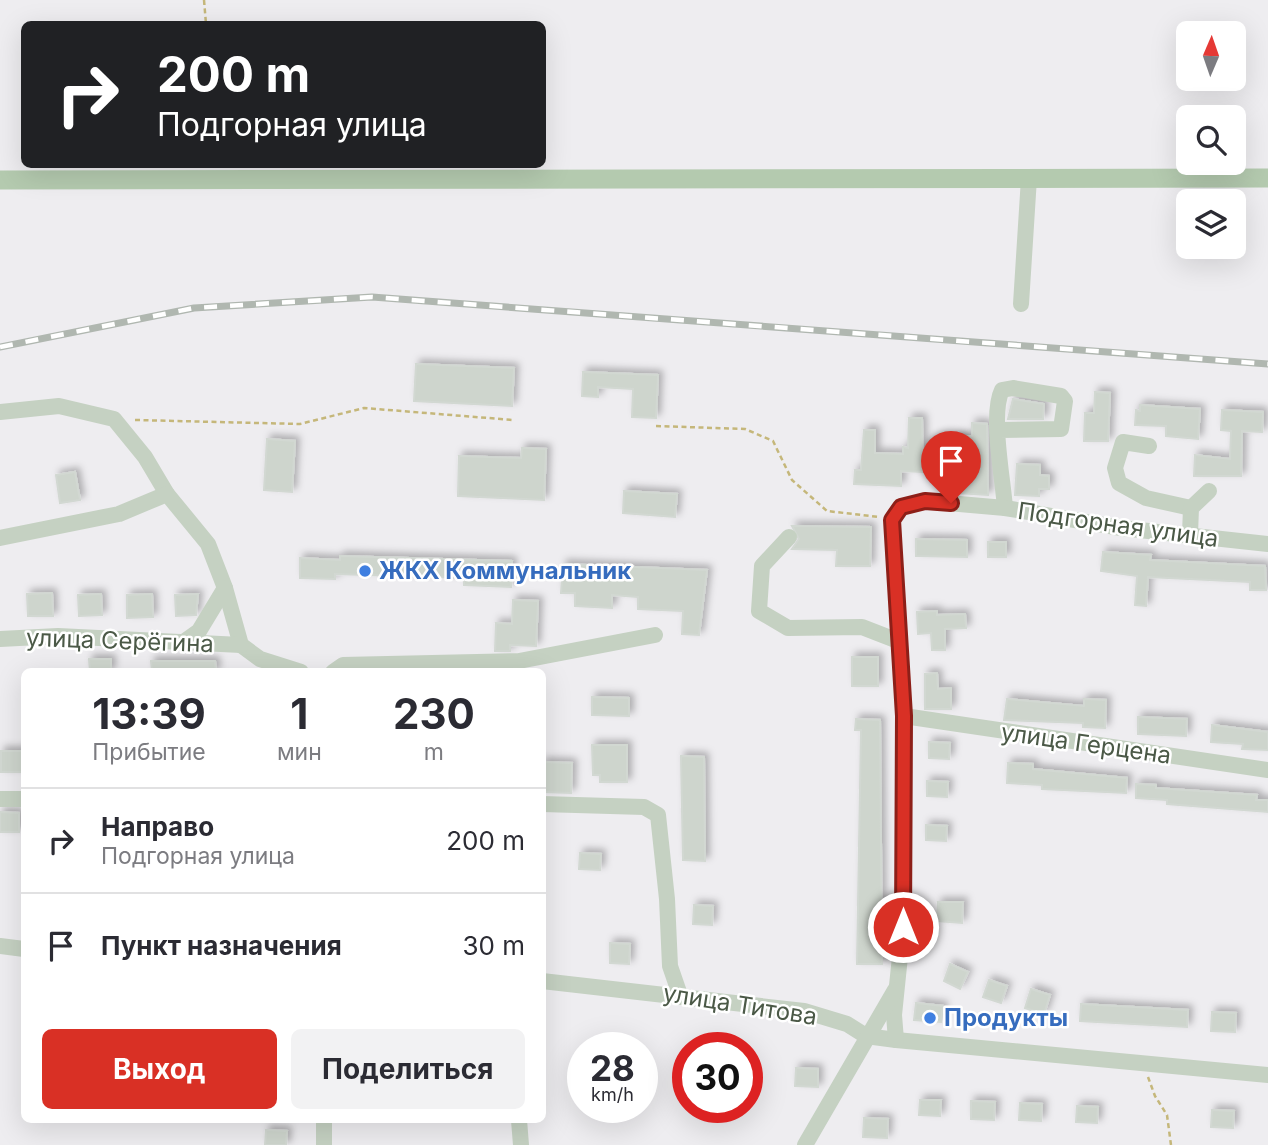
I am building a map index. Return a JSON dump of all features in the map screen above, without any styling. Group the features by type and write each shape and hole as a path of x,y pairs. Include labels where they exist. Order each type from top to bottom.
{"main road":[{"path":"0,180 1268,178"}],"street":[{"path":"1021,304 1030,178"},
{"path":"999,430 1061,429 1065,401 1061,396 1013,388 1002,390 997,400 999,430 1005,508"},
{"path":"0,412 59,406 114,419 145,457 167,494 208,544 225,588 241,645 260,659 288,668"},
{"path":"1149,446 1123,442 1115,468 1119,483 1146,498 1191,508"},
{"path":"1190,534 1191,508 1209,491"},
{"path":"0,538 119,514 167,494"},
{"name":"Подгорная улица","path":"892,520 901,507 925,501 1005,508 1121,528 1268,544"},
{"path":"892,520 904,716 900,980 894,1015 896,1040"},
{"path":"789,537 762,566 759,611 788,628 862,628 898,641"},
{"path":"185,641 199,631 225,588"},
{"path":"339,668 343,665 519,661 654,635"},
{"name":"улица Серёгина","path":"0,639 58,636 241,645"},
{"name":"улица Герцена","path":"904,716 1268,770"},
{"path":"0,799 21,799"},
{"path":"546,804 644,807 658,815 667,899 670,965 680,995"},
{"path":"0,946 21,949"},
{"path":"805,1145 900,980"},
{"name":"улица Титова","path":"546,981 804,1011 846,1024 866,1036 896,1040 1268,1075"},
{"path":"324,1123 324,1145"},
{"path":"519,1123 521,1145"}],"path":[{"path":"205,0 206,21"},
{"path":"114,419 300,424 364,408 513,420"},
{"path":"656,426 745,429 773,440 792,480 827,511 863,513 892,520"},
{"path":"1143,1063 1155,1097 1167,1115 1171,1145"}],"building":[{"path":"416,364 514,368 512,406 414,401"},
{"path":"583,372 658,375 656,418 632,417 633,389 598,387 598,397 582,396"},
{"path":"1095,392 1110,393 1108,441 1084,441 1085,413 1094,413"},
{"path":"1013,399 1044,404 1043,419 1008,419"},
{"path":"1140,405 1200,409 1198,439 1166,436 1166,426 1135,425 1136,410 1140,411"},
{"path":"1222,410 1263,412 1262,432 1242,431 1241,476 1194,476 1195,455 1230,459 1231,431 1221,430"},
{"path":"909,418 922,418 923,472 901,471 901,486 854,484 855,470 861,470 864,430 875,430 875,453 903,454 903,447 908,448"},
{"path":"972,423 987,424 988,495 957,493 957,480 972,481 972,459 956,458 956,436 972,436"},
{"path":"267,439 295,441 292,492 264,490"},
{"path":"522,448 546,449 544,500 458,496 459,456 521,458"},
{"path":"1017,464 1040,465 1040,475 1049,476 1049,489 1039,489 1039,496 1015,495"},
{"path":"75,472 80,500 60,503 56,475"},
{"path":"624,491 677,494 675,517 623,513"},
{"path":"792,526 871,527 870,566 836,566 837,550 792,549 799,539"},
{"path":"916,539 967,540 967,557 916,556"},
{"path":"988,542 1006,542 1006,557 988,557"},
{"path":"1103,552 1151,555 1150,560 1265,566 1266,590 1250,590 1250,582 1148,577 1146,606 1135,605 1137,576 1101,571"},
{"path":"340,556 512,561 511,587 464,585 464,578 335,574 335,579 300,578 300,558 340,560"},
{"path":"563,564 707,570 699,635 682,634 683,611 638,609 638,597 612,595 612,608 575,606 575,593 561,593"},
{"path":"52,593 53,616 28,616 27,594"},
{"path":"101,594 102,615 79,616 78,595"},
{"path":"152,594 153,617 127,618 127,595"},
{"path":"198,594 196,615 176,616 175,595"},
{"path":"513,600 538,601 536,646 510,645 510,651 495,651 496,623 512,624"},
{"path":"937,611 937,615 965,614 966,628 945,629 945,650 932,650 931,633 918,634 917,612"},
{"path":"852,657 878,657 878,686 852,686"},
{"path":"89,659 111,659 111,668 90,668"},
{"path":"151,661 215,661 216,668 152,668"},
{"path":"937,673 938,689 951,688 951,709 925,709 925,674"},
{"path":"592,697 629,698 629,716 592,715"},
{"path":"1007,699 1084,706 1084,699 1106,700 1105,728 1083,727 1083,723 1004,720"},
{"path":"1138,717 1187,719 1186,736 1138,734"},
{"path":"856,719 880,720 882,964 857,964 861,730 855,730"},
{"path":"1212,725 1268,732 1268,750 1242,749 1243,744 1211,742"},
{"path":"929,742 950,743 949,759 929,758"},
{"path":"592,745 627,745 627,782 600,782 600,775 593,775"},
{"path":"1,751 21,751 21,772 1,772"},
{"path":"681,756 704,757 705,861 683,860"},
{"path":"546,762 572,763 571,793 546,792"},
{"path":"1008,763 1033,764 1033,769 1127,778 1126,793 1042,789 1042,785 1007,783"},
{"path":"927,781 948,782 947,797 927,796"},
{"path":"1136,784 1156,785 1156,788 1257,795 1256,800 1268,800 1268,812 1167,804 1167,800 1136,798"},
{"path":"0,812 19,813 19,832 0,832"},
{"path":"926,825 947,826 946,841 926,840"},
{"path":"580,853 601,854 600,870 579,869"},
{"path":"938,902 963,902 962,923 937,921"},
{"path":"694,905 713,906 712,925 693,924"},
{"path":"610,943 630,944 629,964 610,963"},
{"path":"950,964 968,972 960,989 944,981"},
{"path":"989,980 1007,986 1001,1003 983,997"},
{"path":"1031,989 1050,995 1044,1014 1025,1008"},
{"path":"916,1003 943,1006 941,1022 914,1020"},
{"path":"1081,1004 1188,1010 1187,1027 1080,1021"},
{"path":"1212,1012 1236,1013 1235,1032 1211,1031"},
{"path":"796,1068 818,1069 818,1087 795,1086"},
{"path":"920,1100 941,1100 940,1116 919,1115"},
{"path":"971,1101 995,1102 994,1120 971,1119"},
{"path":"1020,1103 1042,1104 1041,1121 1019,1120"},
{"path":"1077,1106 1098,1107 1097,1123 1076,1122"},
{"path":"1212,1110 1234,1111 1233,1128 1211,1127"},
{"path":"864,1118 888,1119 887,1138 863,1137"},
{"path":"266,1130 287,1131 286,1145 265,1145"}],"railway":[{"path":"0,347 194,308 372,297 1268,364"}],"place":[{"name":"ЖКХ Коммунальник","path":"365,571"},
{"name":"Продукты","path":"930,1018"}],"route":[{"path":"903,927 904,716 892,520 901,507 925,501 951,503"}]}
